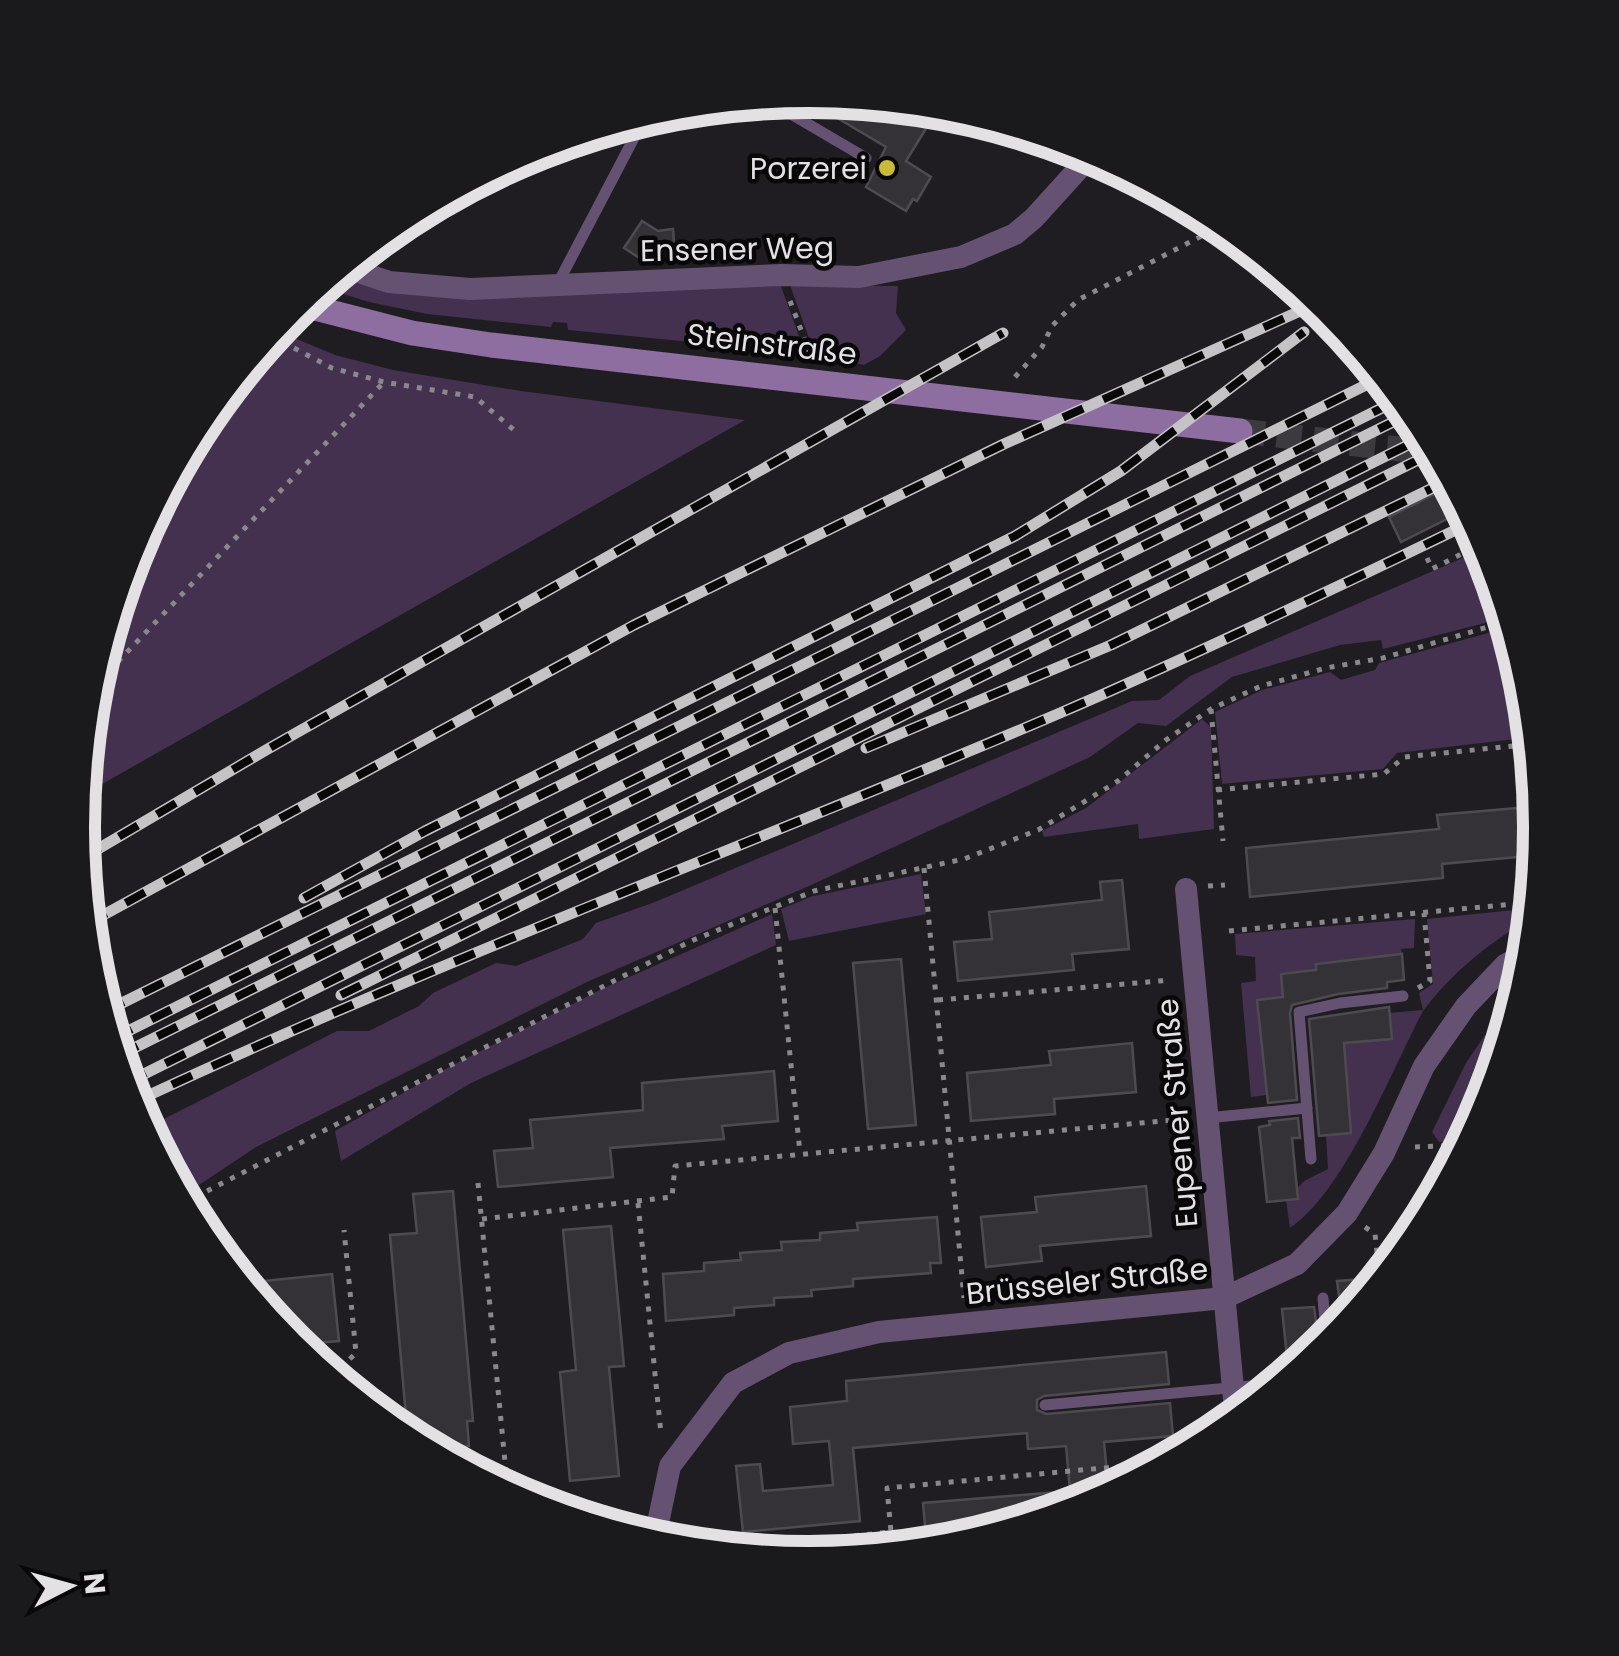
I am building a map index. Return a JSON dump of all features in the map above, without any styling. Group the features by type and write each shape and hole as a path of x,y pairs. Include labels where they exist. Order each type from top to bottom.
{"main road":[{"name":"Steinstraße","path":"319,309 412,333 491,345 1240,431"}],"street":[{"name":"Ensener Weg","path":"360,273 390,282 470,290 781,275 859,277 961,258 1015,234 1080,167"},
{"name":"Eupener Straße","path":"1186,889 1234,1402"},
{"name":"Brüsseler Straße","path":"657,1526 670,1466 734,1383 789,1353 878,1332 1224,1298 1296,1264 1347,1213 1391,1138 1424,1066 1466,1006 1511,962"}],"lane":[{"path":"791,114 866,158"},
{"path":"557,285 635,135"},
{"path":"1311,1159 1299,1012 1403,996"},
{"path":"1207,1118 1307,1108"},
{"path":"1323,1298 1325,1322"},
{"path":"1045,1405 1255,1386"}],"path":[{"path":"1015,378 1042,347 1052,326 1078,300 1206,234"},
{"path":"789,297 814,363"},
{"path":"285,343 332,368 384,382 476,397 514,430"},
{"path":"114,666 384,382"},
{"path":"1427,558 1432,569 1468,551"},
{"path":"198,1196 691,941 814,890 964,859 1058,820 1118,781 1166,740 1211,709 1262,686 1326,668 1383,658 1494,625"},
{"path":"1211,709 1222,840"},
{"path":"1217,790 1384,774 1404,757 1519,745"},
{"path":"924,868 966,1323"},
{"path":"1229,931 1520,903"},
{"path":"775,908 800,1153"},
{"path":"1403,996 1430,981 1424,913"},
{"name":"Eupener Straße","path":"937,1000 1194,979"},
{"path":"1485,986 1501,1009"},
{"path":"482,1219 672,1198 675,1166 1207,1118"},
{"path":"1391,1138 1420,1149 1449,1147"},
{"path":"478,1184 506,1475"},
{"path":"638,1203 665,1483"},
{"path":"1347,1213 1376,1234 1378,1260"},
{"path":"341,1368 356,1353 344,1230"},
{"path":"795,1542 891,1532 887,1488 1133,1465"}],"shaded area":[{"path":"351,281 368,286 781,286 805,353 568,330 567,323 553,322 551,327 427,314 337,292"},
{"path":"790,285 898,286 896,313 906,330 880,356 864,365 815,355"},
{"path":"291,337 335,355 393,370 745,420 97,787 101,735 119,643 149,555 215,431"},
{"path":"1470,555 1492,617 1485,623 1383,649 1381,640 1340,645 1232,677 1166,726 1138,723 1090,757 809,886 587,982 256,1147 193,1189 159,1122 337,1031 369,1031 419,1006 433,993 496,963 516,966 583,939 596,923 655,902 1132,701 1159,700 1190,676"},
{"path":"1496,631 1518,739 1397,753 1383,769 1222,784 1215,712 1262,690 1330,672 1341,680 1375,670 1379,663"},
{"path":"1202,719 1211,727 1214,829 1139,839 1138,824 1044,837 1042,831 1086,808"},
{"path":"921,874 926,914 789,941 781,909 813,896"},
{"path":"1519,910 1517,927 1474,958 1423,1011 1348,1159 1310,1211 1290,1228 1286,1200 1304,1181 1328,1169 1326,1135 1343,1043 1389,1013 1423,1010 1419,993 1433,984 1427,919"},
{"path":"772,914 776,945 471,1083 341,1161 335,1131 602,989"},
{"path":"1415,919 1414,948 1401,949 1402,954 1316,963 1316,970 1281,974 1283,997 1257,1001 1266,1086 1281,1093 1251,1097 1241,983 1256,981 1255,957 1236,955 1235,934"},
{"path":"1485,1035 1492,1038 1452,1141 1439,1142 1432,1132 1466,1063"}],"building":[{"path":"830,114 929,124 906,161 931,177 906,211 866,187 886,147"},
{"path":"642,221 658,231 673,229 675,255 641,259 624,248"},
{"path":"1439,492 1452,516 1401,542 1389,517"},
{"path":"1523,807 1523,857 1442,864 1443,878 1250,897 1246,848 1439,829 1437,815"},
{"path":"1122,880 1129,949 1072,954 1074,970 958,981 954,942 992,939 989,912 1102,900 1100,882"},
{"path":"1402,954 1404,980 1387,982 1387,988 1292,1005 1297,1100 1268,1103 1257,1000 1283,997 1281,974 1316,970 1316,964"},
{"path":"901,959 916,1125 868,1129 853,963"},
{"path":"1389,1007 1392,1039 1344,1043 1351,1133 1319,1136 1309,1019"},
{"path":"1132,1043 1136,1092 1054,1099 1055,1114 971,1121 967,1073 1051,1065 1049,1051"},
{"path":"774,1071 778,1121 722,1126 724,1139 610,1148 613,1177 498,1187 494,1151 533,1148 530,1120 643,1110 642,1083"},
{"path":"1298,1118 1300,1138 1292,1138 1298,1199 1267,1202 1259,1127 1270,1125 1269,1121"},
{"path":"1146,1186 1151,1236 1040,1246 1042,1261 986,1267 981,1217 1037,1212 1035,1197"},
{"path":"453,1191 473,1421 467,1421 469,1446 453,1448 406,1417 390,1235 417,1233 413,1194"},
{"path":"937,1217 941,1263 930,1263 931,1273 853,1279 853,1286 811,1290 812,1296 774,1298 774,1305 734,1308 734,1315 666,1321 663,1274 704,1271 704,1263 741,1260 740,1253 782,1250 781,1242 820,1240 820,1233 858,1230 857,1223"},
{"path":"611,1226 624,1366 609,1367 619,1476 570,1481 560,1372 576,1370 563,1230"},
{"path":"332,1274 339,1341 315,1343 258,1282"},
{"path":"1363,1279 1334,1313 1333,1305 1340,1304 1337,1281"},
{"path":"1314,1307 1317,1331 1287,1359 1282,1309"},
{"path":"1166,1352 1169,1384 1044,1396 1037,1400 1037,1410 1046,1414 1170,1403 1173,1436 1104,1442 1107,1477 1039,1505 926,1533 923,1503 1070,1491 1066,1446 1028,1449 1027,1433 853,1448 860,1521 743,1532 736,1466 760,1464 763,1491 833,1485 829,1441 793,1444 790,1407 847,1401 846,1381"}],"tunnel":[{"path":"1240,431 1416,451"}],"railway":[{"path":"101,917 634,625 1004,444 1302,310"},
{"path":"304,898 425,831 1015,536 1121,471 1304,332"},
{"path":"96,850 1003,333"},
{"path":"117,1005 1369,384"},
{"path":"125,1033 1386,406"},
{"path":"130,1050 1396,420"},
{"path":"140,1076 1411,443"},
{"path":"341,995 1421,459"},
{"path":"866,748 1111,645 1436,486"},
{"path":"147,1096 478,952 1060,713 1458,529"}],"place":[{"name":"Porzerei","path":"887,168"}]}
